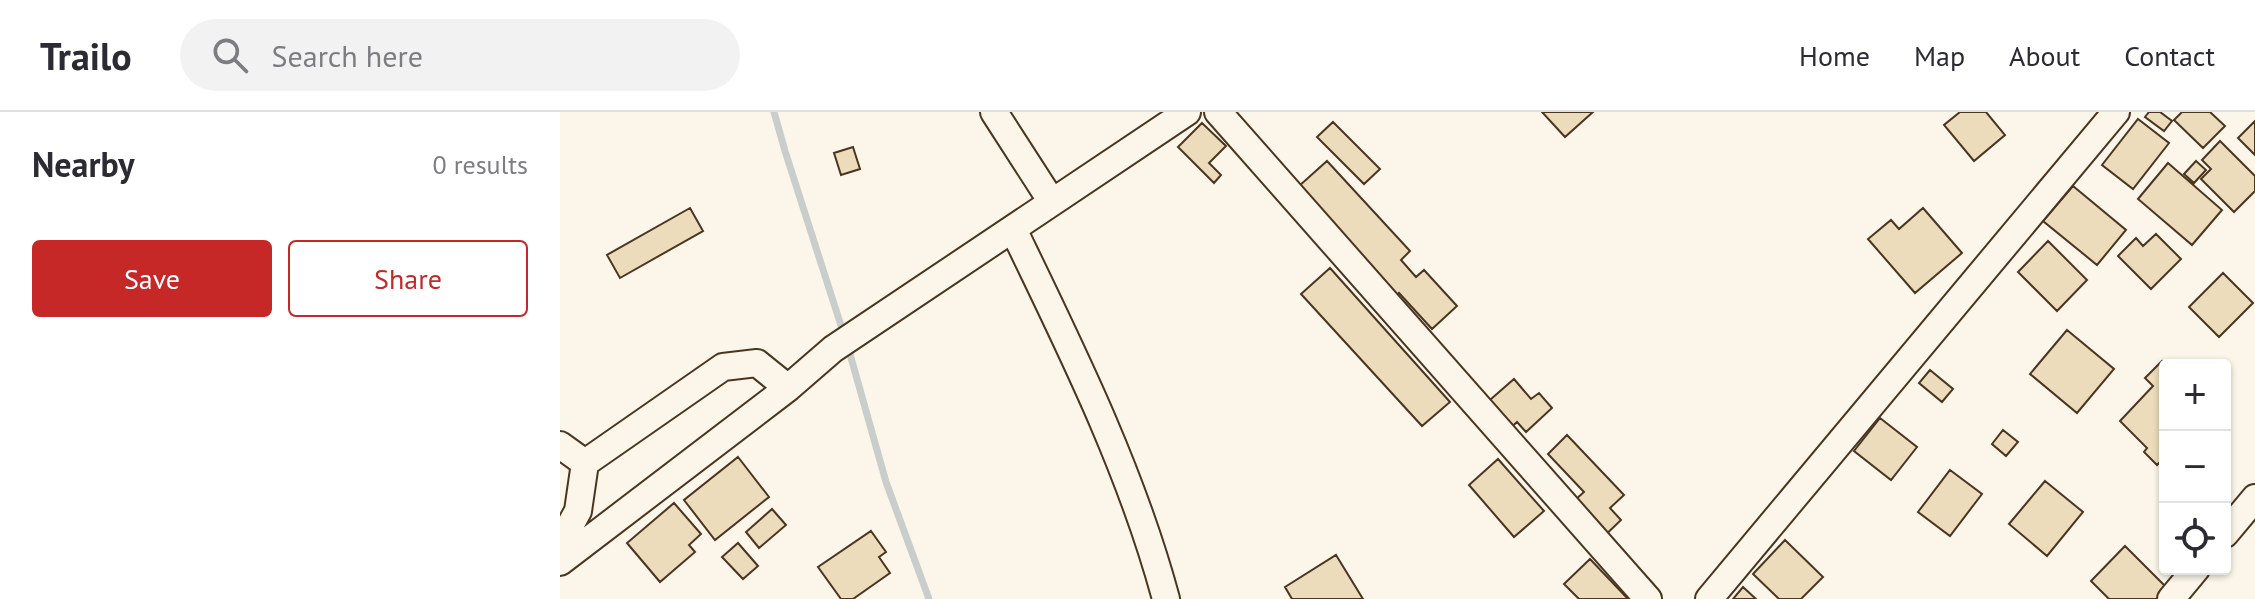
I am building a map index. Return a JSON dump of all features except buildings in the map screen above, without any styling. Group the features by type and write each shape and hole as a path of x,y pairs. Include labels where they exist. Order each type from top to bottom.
{"street":[{"path":"994,112 1052,202"},
{"path":"560,562 788,388 833,349 1187,112"},
{"path":"1218,112 1648,599"},
{"path":"1709,599 2116,112"},
{"path":"1013,229 1091,391 1151,544 1166,599"},
{"path":"560,544 578,511 585,463 723,367 757,363 788,388"},
{"path":"560,445 585,463"},
{"path":"2231,527 2255,498"},
{"path":"2171,599 2191,575"}],"waterway":[{"path":"774,112 844,335"},
{"path":"848,347 886,482 929,599"}]}
